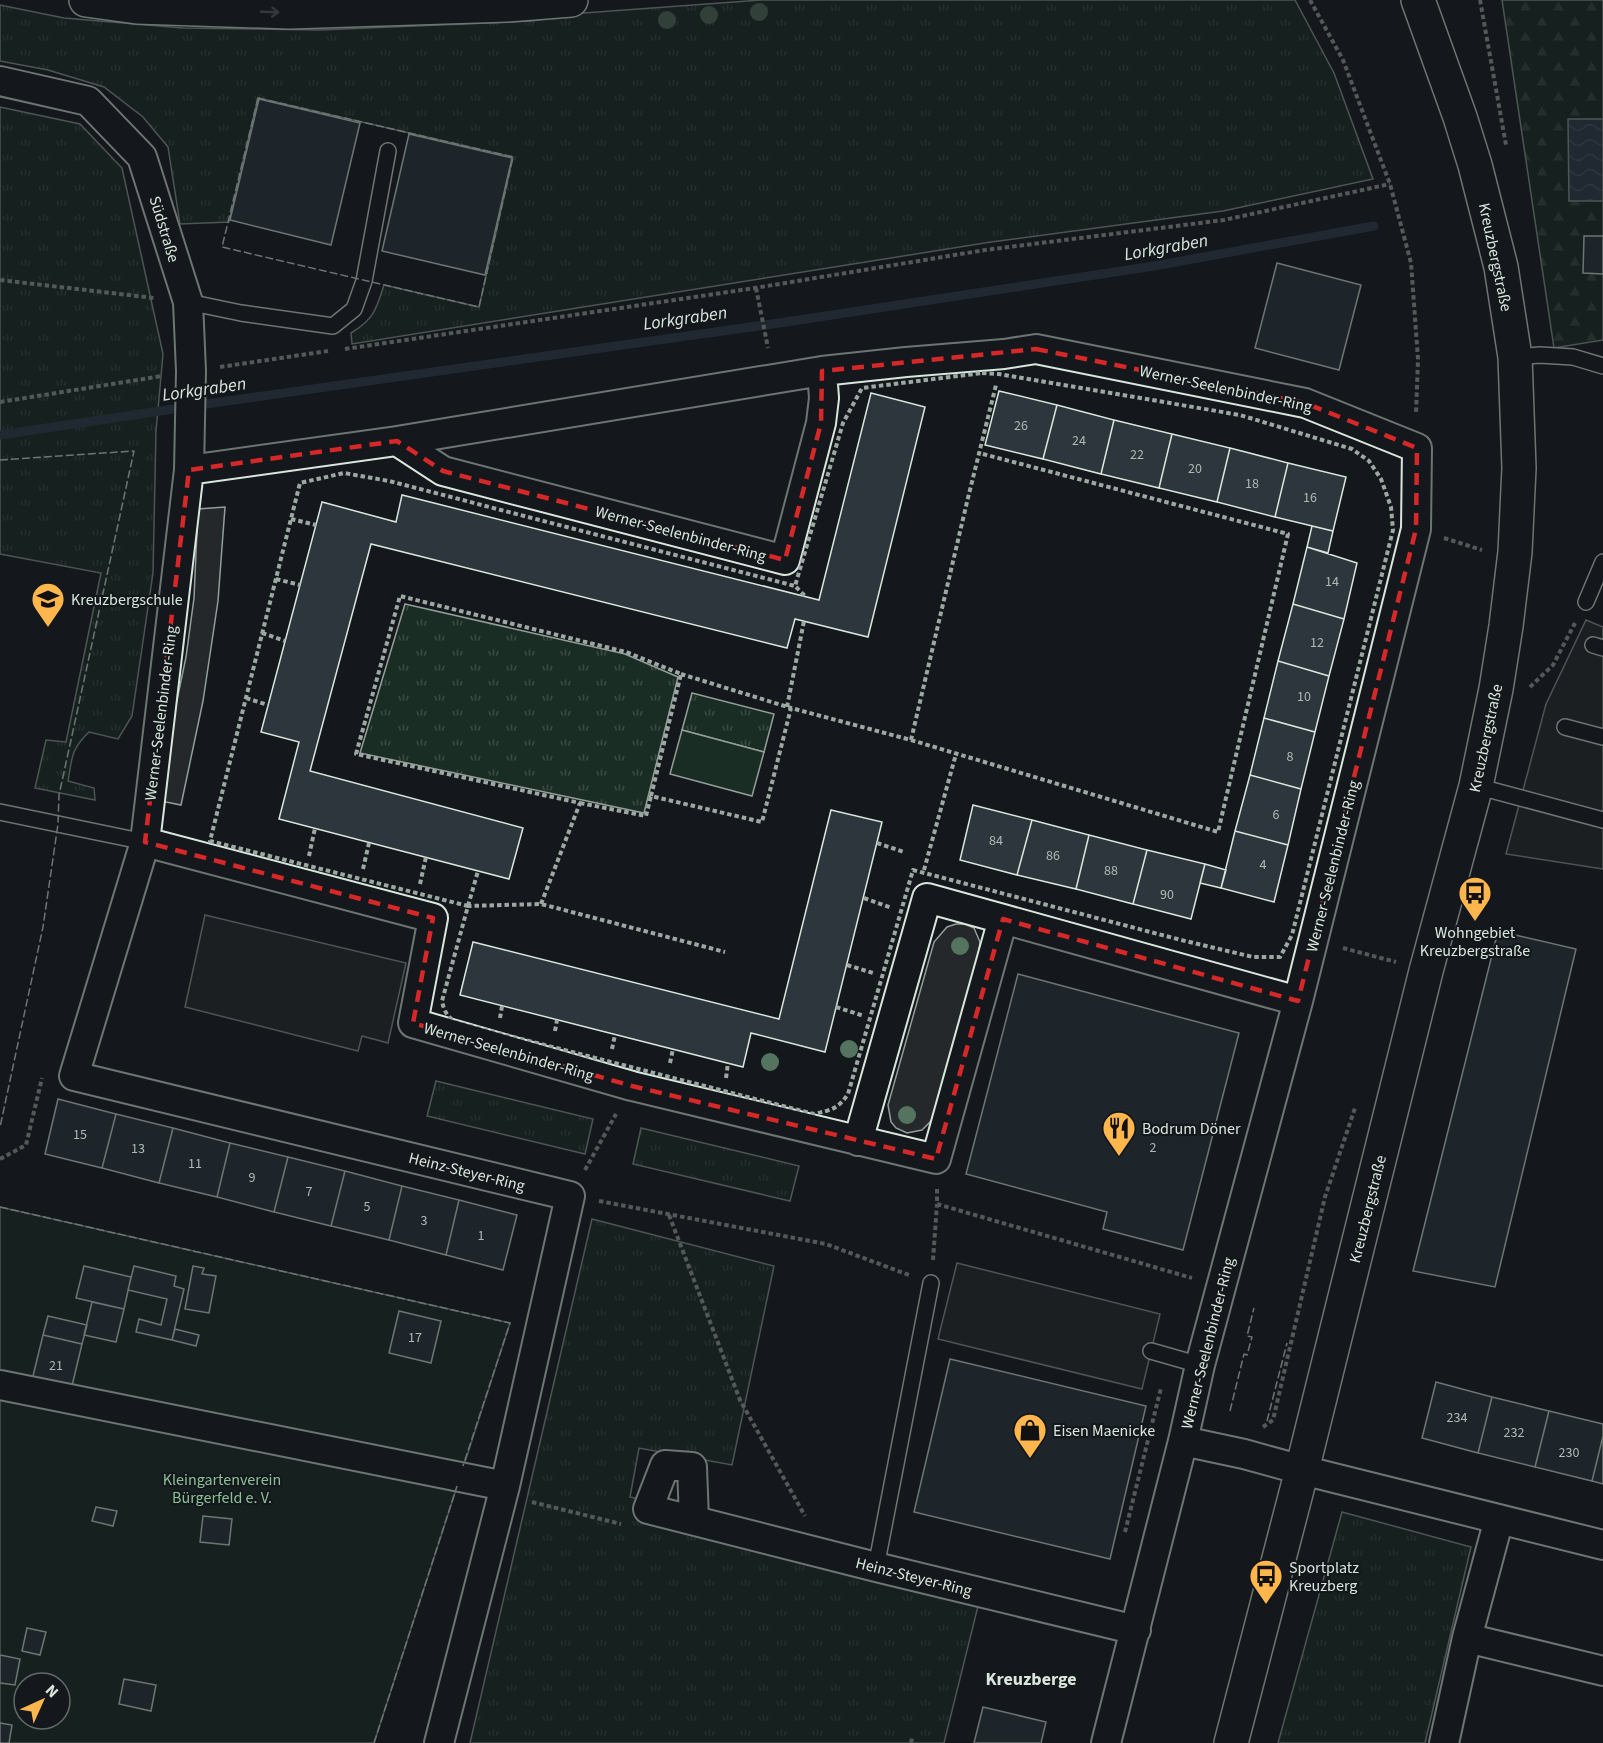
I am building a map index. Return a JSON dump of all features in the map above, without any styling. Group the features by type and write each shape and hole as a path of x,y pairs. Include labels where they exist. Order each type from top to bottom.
{"street":[{"path":"86,0 136,7 289,12 507,5 571,0"},
{"name":"Kreuzbergstraße","path":"1231,1743 1302,1470 1426,970 1476,786 1496,689 1515,552 1520,468 1515,357 1501,267 1475,165 1418,0"},
{"name":"Südstraße","path":"0,81 88,101 142,157 188,302 191,371 189,470"},
{"name":"Werner-Seelenbinder-Ring","path":"74,1077 145,842 189,470 397,441 822,371 906,362 1002,364 1036,349 1305,403 1417,448 1416,529 1298,1001 1200,1365 1183,1441"},
{"name":"Werner-Seelenbinder-Ring","path":"397,441 443,471 785,560 821,423 824,398 822,371"},
{"path":"145,842 433,918"},
{"path":"858,1141 927,898 1298,1001"},
{"name":"Werner-Seelenbinder-Ring","path":"433,918 412,1023 632,1086 936,1160"},
{"path":"936,1160 1003,919"},
{"name":"Heinz-Steyer-Ring","path":"74,1077 570,1196"},
{"path":"439,1743 514,1493 570,1196"},
{"path":"0,1385 514,1493"},
{"path":"1106,1743 1183,1441 1244,1454 1603,1545"},
{"path":"1443,1743 1467,1638 1499,1519"},
{"name":"Heinz-Steyer-Ring","path":"694,1520 876,1568 1136,1630"},
{"path":"1467,1638 1603,1671"}],"lane":[{"path":"188,302 241,313 333,326 354,309 364,281 388,151"},
{"path":"1515,357 1540,355 1573,357 1603,366"},
{"path":"1586,602 1603,562"},
{"path":"1565,727 1603,737"},
{"path":"1476,786 1603,820"},
{"path":"0,812 145,842"},
{"path":"876,1568 931,1283"},
{"path":"1151,1351 1200,1365"}],"path":[{"path":"1310,0 1343,60 1390,184 1411,263 1418,359 1415,408 1417,448"},
{"path":"344,349 756,288 985,250 1224,220 1390,184"},
{"path":"0,280 188,302"},
{"path":"756,288 768,345"},
{"path":"0,402 332,351"},
{"path":"911,740 1002,364"},
{"path":"478,871 442,1001 444,1011 449,1018 455,1022 814,1114 832,1110 843,1103 848,1094 913,870 1252,957 1280,957 1292,935 1393,530 1391,507 1380,479 1369,461 1352,449 1240,415 1002,364 982,372 862,388 843,423 795,586"},
{"path":"681,674 646,816 356,754 400,596 626,652 681,674 789,708 911,740 1218,832 1288,534 979,453"},
{"path":"725,952 541,904 468,906 210,841 300,483 344,472 388,481 795,586 806,597"},
{"path":"291,519 316,525"},
{"path":"276,579 300,585"},
{"path":"1522,693 1553,665 1586,602"},
{"path":"651,796 762,822 789,708 804,621"},
{"path":"262,633 285,641"},
{"path":"246,698 268,705"},
{"path":"922,873 956,754"},
{"path":"541,904 580,803"},
{"path":"307,866 315,828"},
{"path":"361,879 369,843"},
{"path":"877,843 904,852"},
{"path":"418,893 426,857"},
{"path":"864,898 901,911"},
{"path":"433,918 468,906"},
{"path":"1313,941 1426,970"},
{"path":"847,965 883,976"},
{"path":"836,1007 870,1018"},
{"path":"0,1159 26,1145 43,1074 74,1077"},
{"path":"632,1086 570,1196 826,1244 931,1283 937,1204 936,1160"},
{"path":"1263,1428 1273,1420 1325,1197"},
{"path":"937,1204 1195,1279"},
{"path":"669,1214 740,1400 827,1555"},
{"path":"1124,1538 1157,1400 1171,1356"},
{"path":"514,1493 627,1526"}],"highlighted area":[{"path":"1036,349 1305,403 1417,448 1416,529 1298,1001 1003,919 936,1159 632,1086 413,1023 433,918 145,842 189,470 397,441 443,471 785,560 821,423 822,371"}],"green space":[{"path":"761,0 1295,0 1334,73 1373,179 1223,211 991,242 352,344 351,333 365,323 373,313 384,285 479,307 513,157 258,98 229,222 180,224 168,147 143,117 104,87 48,70 0,61 0,5 64,18 183,28 320,30 532,21 584,13"},
{"path":"1502,0 1603,0 1603,340 1554,348"},
{"path":"0,107 80,124 122,168 163,354 156,431 153,573 132,716 118,739 89,732 83,738 72,760 68,781 94,788 95,800 35,788 46,740 66,742 101,573 0,554"},
{"path":"405,604 625,654 678,677 644,813 360,753"},
{"path":"692,693 774,714 764,752 682,730"},
{"path":"682,730 764,752 752,796 670,774"},
{"path":"436,1081 593,1119 585,1154 427,1116"},
{"path":"641,1128 799,1166 790,1201 633,1164"},
{"name":"Kleingartenverein Bürgerfeld e. V.","path":"0,1207 510,1323 374,1743 0,1743"},
{"path":"592,1219 774,1266 732,1465 639,1448 630,1497 983,1586 944,1743 470,1743"},
{"path":"1342,1512 1471,1547 1425,1743 1278,1743"}],"shaded area":[{"path":"225,507 218,601 203,701 181,805 156,800 186,657 194,598 198,509"},
{"path":"1586,620 1603,627 1603,869 1506,854 1546,704"},
{"path":"205,915 406,963 388,1043 362,1036 358,1051 185,1007"},
{"path":"965,924 974,928 980,942 979,950 940,1105 935,1117 922,1130 907,1133 896,1128 891,1122 888,1105 934,942 947,927"},
{"path":"957,1263 1160,1314 1142,1389 938,1339"}],"water":[{"path":"1568,119 1603,119 1603,201 1569,201"}],"building":[{"path":"259,99 360,123 331,245 230,220"},
{"path":"409,134 512,158 485,275 382,251"},
{"path":"1584,236 1603,236 1603,274 1583,273"},
{"path":"1277,263 1361,285 1339,370 1255,348"},
{"path":"999,391 1057,405 1043,459 985,445"},
{"path":"871,393 925,407 868,637 795,619 787,648 371,544 310,771 523,828 509,879 279,819 299,742 261,732 322,502 396,522 402,495 819,600"},
{"path":"1057,405 1114,420 1101,474 1043,459"},
{"path":"1114,420 1172,434 1159,488 1101,474"},
{"path":"1172,434 1230,448 1217,502 1159,488"},
{"path":"1230,448 1288,463 1275,517 1217,502"},
{"path":"1288,463 1346,477 1333,531 1275,517"},
{"path":"1312,526 1333,531 1328,553 1307,547"},
{"path":"1307,547 1357,563 1344,619 1293,604"},
{"path":"1293,604 1344,619 1329,676 1278,661"},
{"path":"1278,661 1329,676 1315,732 1264,718"},
{"path":"1264,718 1315,732 1301,789 1250,775"},
{"path":"1250,775 1301,789 1288,845 1235,831"},
{"path":"973,805 1032,820 1017,875 960,860"},
{"path":"831,810 882,822 825,1052 751,1033 743,1067 460,995 473,942 779,1019"},
{"path":"1032,820 1089,835 1076,889 1017,875"},
{"path":"1235,831 1288,845 1274,902 1221,888"},
{"path":"1089,835 1147,850 1133,904 1076,889"},
{"path":"1147,850 1205,864 1191,919 1133,904"},
{"path":"1205,864 1226,870 1221,888 1200,883"},
{"path":"1498,931 1576,949 1495,1287 1413,1271"},
{"path":"1018,974 1239,1033 1183,1250 1103,1229 1107,1212 966,1174"},
{"path":"58,1099 116,1114 102,1168 45,1154"},
{"path":"116,1114 173,1128 159,1183 102,1168"},
{"path":"173,1128 230,1143 217,1197 159,1183"},
{"path":"230,1143 288,1157 274,1212 217,1197"},
{"path":"288,1157 345,1171 331,1226 274,1212"},
{"path":"345,1171 402,1186 389,1240 331,1226"},
{"path":"402,1186 459,1200 446,1255 389,1240"},
{"path":"459,1200 517,1215 503,1270 446,1255"},
{"path":"84,1266 131,1277 124,1309 76,1298"},
{"path":"134,1266 176,1276 174,1286 184,1289 172,1340 136,1332 139,1319 161,1325 167,1299 128,1290"},
{"path":"193,1266 204,1268 202,1274 216,1276 209,1313 185,1309"},
{"path":"92,1302 124,1309 116,1342 84,1335"},
{"path":"399,1311 441,1321 431,1363 389,1353"},
{"path":"48,1316 87,1325 82,1344 43,1335"},
{"path":"175,1329 199,1335 196,1346 172,1340"},
{"path":"43,1335 82,1344 71,1390 32,1380"},
{"name":"Eisen Maenicke","path":"950,1359 1146,1406 1110,1559 914,1512"},
{"path":"1436,1382 1492,1397 1478,1453 1422,1438"},
{"path":"1492,1397 1549,1411 1535,1467 1478,1453"},
{"path":"1549,1411 1603,1424 1603,1436 1592,1481 1535,1467"},
{"path":"1603,1436 1603,1484 1592,1481"},
{"path":"96,1507 117,1511 113,1526 92,1521"},
{"path":"203,1516 232,1519 229,1545 200,1542"},
{"path":"27,1628 46,1632 40,1655 22,1651"},
{"path":"0,1655 20,1659 18,1671 12,1671 12,1685 0,1683"},
{"path":"124,1679 156,1685 151,1711 119,1704"},
{"path":"983,1707 1046,1722 1041,1743 974,1743"},
{"path":"0,1723 12,1725 9,1743 0,1743"}],"waterway":[{"name":"Lorkgraben","path":"0,435 786,322 1154,266 1374,226"}],"fence":[{"path":"258,98 513,157 479,307 222,247 258,98"},
{"path":"0,460 134,451 59,795 58,824 43,927 0,1127"},
{"path":"0,1207 510,1323 463,1466"},
{"path":"1230,1411 1244,1354 1247,1355 1252,1337 1247,1336 1254,1308"},
{"path":"1267,1421 1287,1343"},
{"path":"374,1743 457,1486"}],"place":[{"name":"Kreuzbergschule","path":"48,628"},
{"name":"Wohngebiet Kreuzbergstraße","path":"1475,922"},
{"name":"Bodrum Döner","path":"1119,1157"},
{"name":"Eisen Maenicke","path":"1030,1459"},
{"name":"Sportplatz Kreuzberg","path":"1266,1605"}],"district":[{"name":"Kreuzberge","path":"1031,1679"}]}
